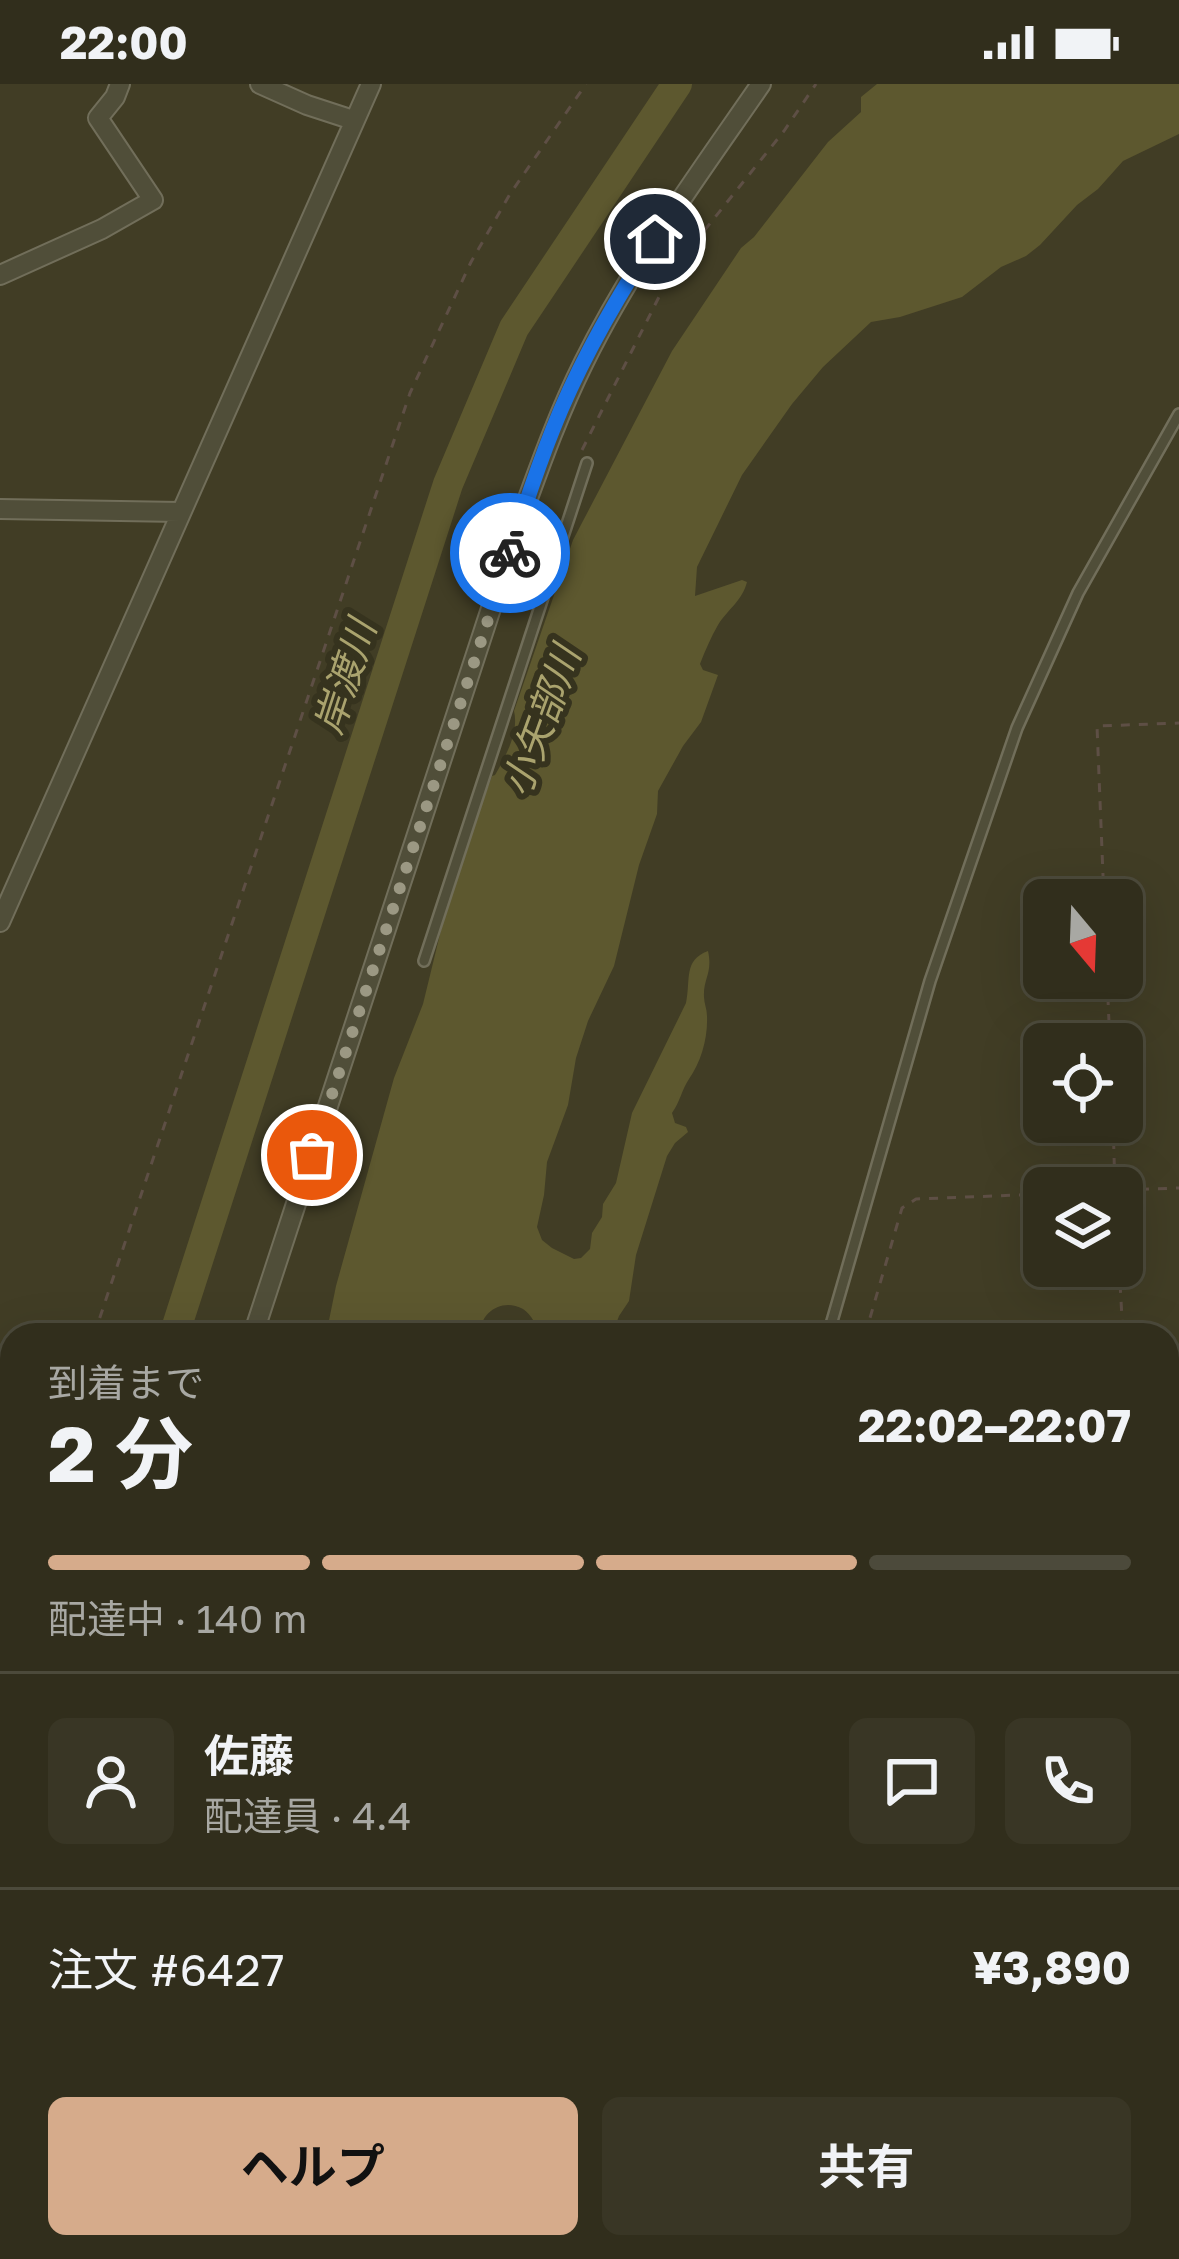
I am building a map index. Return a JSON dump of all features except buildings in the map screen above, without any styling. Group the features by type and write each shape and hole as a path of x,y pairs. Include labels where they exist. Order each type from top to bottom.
{"street":[{"path":"0,275 153,200 98,118 120,84"},
{"path":"260,84 353,120"},
{"path":"0,922 371,84"},
{"path":"257,1323 554,427 632,274 761,84"},
{"path":"0,509 180,512"}],"lane":[{"path":"831,1323 930,982 1017,728 1078,592 1179,414"},
{"path":"424,961 587,463"}],"path":[{"path":"98,1323 410,393 471,262 510,194 586,84"},
{"path":"587,463 578,458 671,271 816,84"},
{"path":"1103,879 1097,726 1179,723"},
{"path":"1143,1189 1179,1188"},
{"path":"869,1323 902,1208 908,1202 1023,1195"},
{"path":"1120,1287 1122,1323"}],"water":[{"name":"小矢部川","path":"877,84 1179,84 1179,134 1123,161 1040,245 962,297 871,322 792,404 742,475 697,567 695,596 747,582 718,625 700,664 718,675 701,722 658,791 657,814 614,966 588,1021 568,1105 547,1162 537,1227 542,1240 574,1259 590,1249 603,1204 616,1183 632,1113 686,1003 691,965 708,951 705,1041 672,1113 675,1123 688,1132 667,1156 636,1255 629,1301 616,1323 534,1323 526,1311 507,1305 493,1309 482,1323 328,1323 394,1078 423,1004 452,885 492,776 510,744 514,711 573,540 672,351 741,248 828,142 861,112 861,97"}],"waterway":[{"name":"岸渡川","path":"178,1323 448,484 514,328 677,84"}],"way so far":[{"path":"312,1155 510,553"}],"route":[{"path":"510,553 554,427 584,361 655,239"}]}
